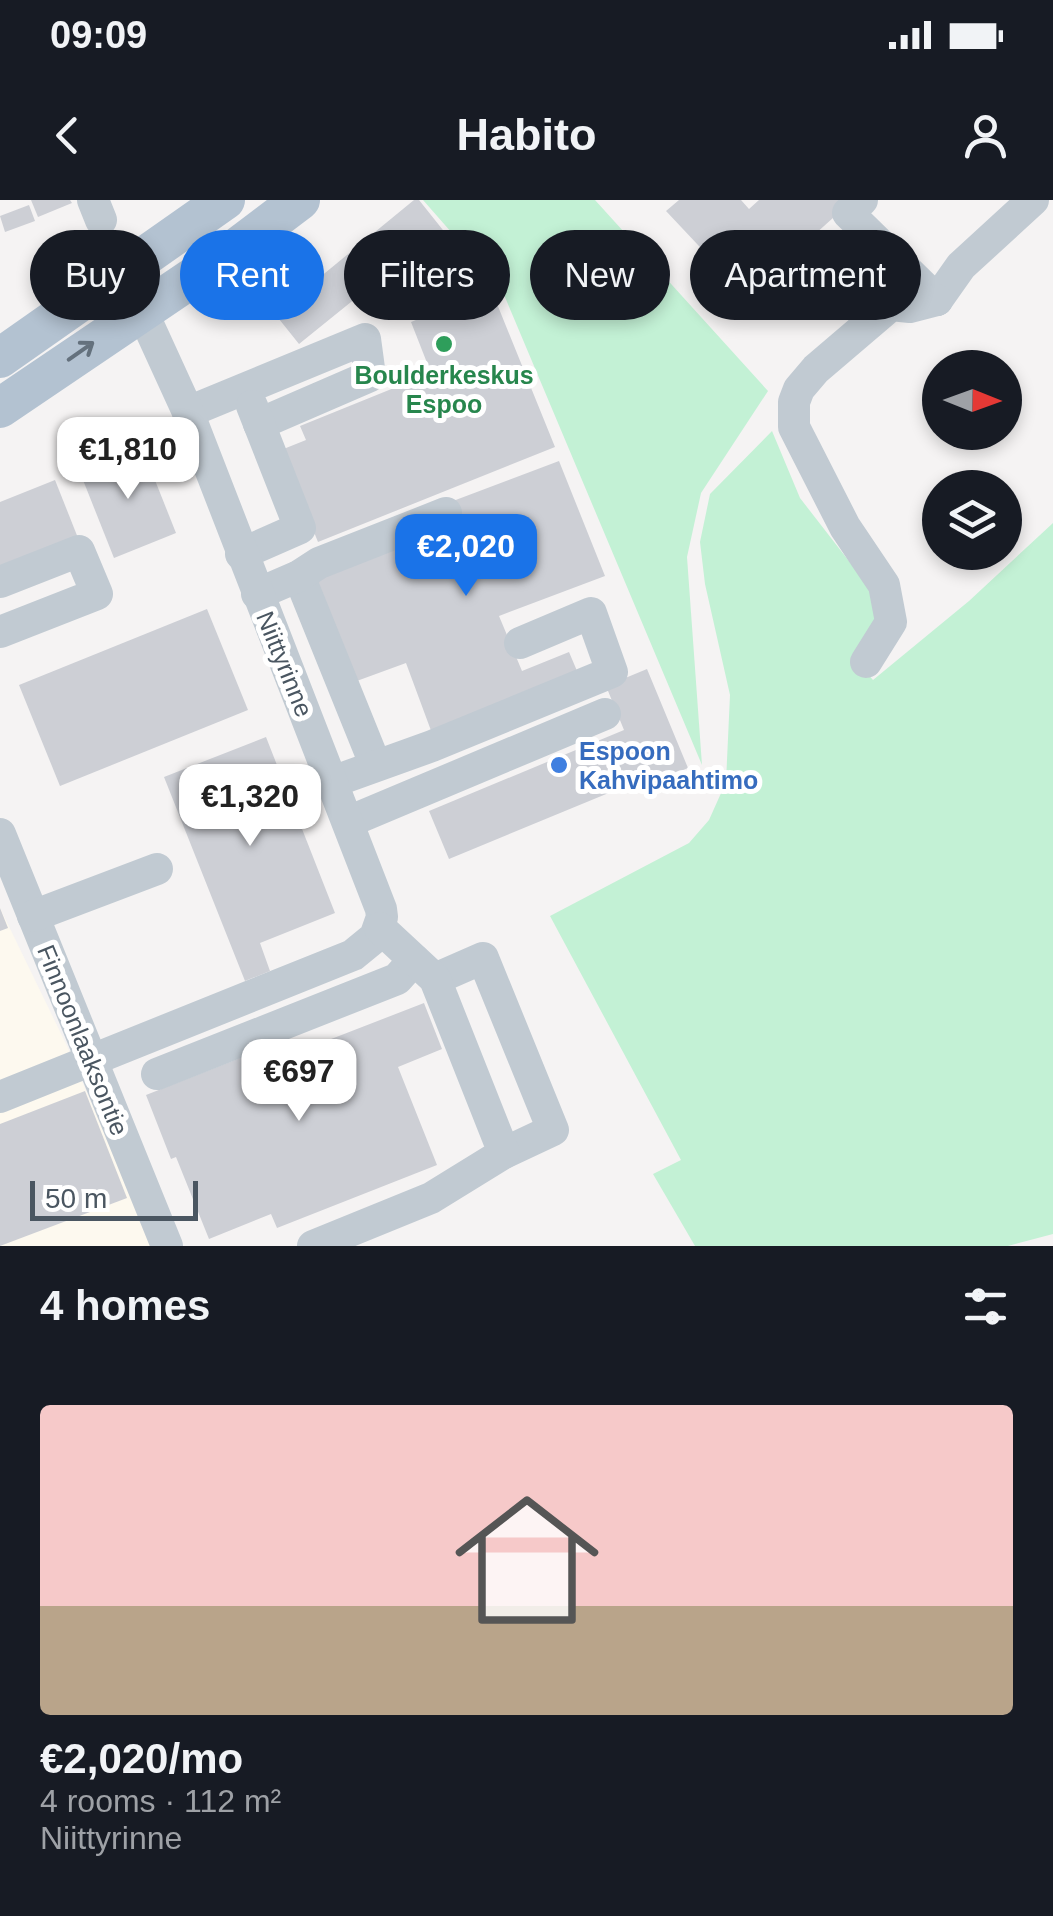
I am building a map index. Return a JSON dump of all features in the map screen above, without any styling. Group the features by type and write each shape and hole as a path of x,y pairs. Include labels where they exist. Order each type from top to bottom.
{"main road":[{"path":"160,246 225,200"},
{"path":"160,301 300,200"},
{"path":"0,358 55,320"},
{"path":"0,408 131,320"}],"street":[{"path":"862,200 848,213 936,300"},
{"path":"866,662 890,622 884,585 845,527 794,427 798,389 891,305 910,307 936,300 961,266 1033,200"},
{"name":"Niittyrinne","path":"148,320 188,412 348,822 381,909 380,928"},
{"path":"188,412 365,339 370,376 259,424"},
{"path":"241,554 300,528 244,387"},
{"path":"257,594 300,576 319,563 446,513"},
{"path":"0,582 80,550 96,594 0,632"},
{"path":"300,576 375,764"},
{"path":"332,782 432,746 612,672 591,612 520,642"},
{"path":"348,822 605,714"},
{"name":"Finnoonlaaksontie","path":"0,834 167,1246"},
{"path":"33,916 157,869"},
{"path":"0,1096 352,954 368,944 380,928 424,970 504,1152"},
{"path":"157,1074 398,979 482,958 553,1130 504,1152 431,1198 313,1246"}],"shaded area":[{"path":"0,908 67,1046 152,1246 0,1246"}],"green space":[{"path":"423,200 595,200 622,230 530,230 530,320 670,320 670,283 690,305 690,320 704,320 768,391 701,493 687,557 702,765 510,309 510,230 449,230"},
{"path":"772,431 800,498 876,596 875,620 853,657 873,680 1002,570 1022,570 1022,552 1053,523 1053,1234 1008,1246 695,1246 653,1174 681,1160 550,916 689,843 709,820 726,782 730,695 705,584 700,542 710,494"}],"building":[{"path":"31,200 70,200 72,203 38,217"},
{"path":"419,200 443,230 377,230"},
{"path":"679,200 741,200 749,209 759,200 853,200 820,230 690,230 690,236 666,211"},
{"path":"29,205 35,221 5,232 0,216"},
{"path":"344,257 344,308 299,344 280,320 324,320 324,274"},
{"path":"504,320 555,447 318,542 281,450 306,440 300,426 431,373 411,322"},
{"path":"141,445 176,533 114,558 79,470"},
{"path":"559,461 605,576 499,616 522,671 569,652 580,678 433,736 406,663 354,682 312,580 462,524 453,501"},
{"path":"55,480 80,543 0,574 0,502"},
{"path":"207,609 248,710 60,786 19,685"},
{"path":"647,669 688,768 647,785 645,778 449,859 429,811 624,730 606,686"},
{"path":"266,737 335,913 260,943 270,971 245,981 164,777"},
{"path":"0,908 8,928 0,931"},
{"path":"424,1003 442,1049 398,1067 437,1165 277,1228 271,1214 209,1239 146,1095 286,1040 308,1048"},
{"path":"85,1091 127,1198 0,1246 0,1124"}],"place":[{"name":"Boulderkeskus Espoo","path":"444,344"},
{"name":"Espoon Kahvipaahtimo","path":"559,765"}]}
